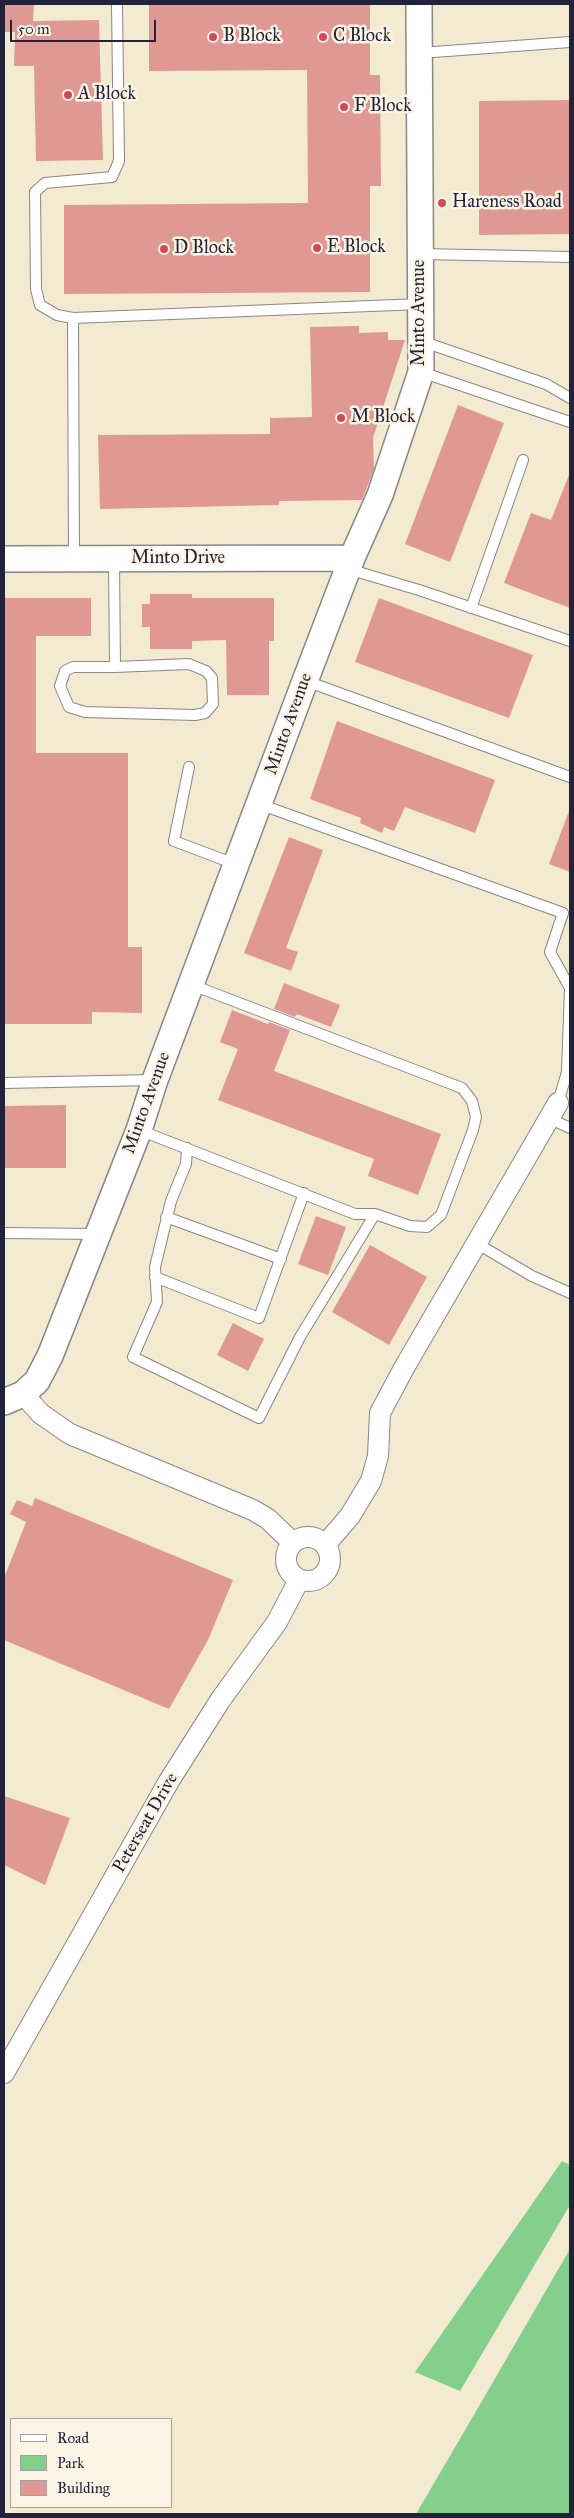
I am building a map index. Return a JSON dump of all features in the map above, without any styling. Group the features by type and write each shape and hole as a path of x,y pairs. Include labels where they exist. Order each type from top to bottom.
{"street":[{"name":"Minto Avenue","path":"14,1398 37,1381 50,1356 96,1234 139,1130 155,1080 305,681 350,564 380,495 421,372 418,4"},
{"name":"Minto Drive","path":"4,559 114,559 350,564"},
{"path":"325,1544 350,1516 371,1480 376,1468 383,1408 404,1368 554,1110"},
{"path":"14,1398 70,1434 253,1510 268,1519 293,1542"},
{"path":"306,1537 319,1540 325,1544 330,1558 326,1572 314,1580 299,1580 293,1576 286,1563 288,1548 293,1542 306,1537"},
{"name":"Peterseat Drive","path":"4,2073 169,1781 221,1698 276,1622 299,1580"}],"lane":[{"path":"117,4 119,160 112,177 45,183 35,192 36,288 40,305 57,315 73,318 420,304"},
{"path":"419,53 570,42"},
{"path":"420,254 570,257"},
{"path":"73,318 74,559"},
{"path":"420,341 546,384 570,398"},
{"path":"421,372 570,422"},
{"path":"471,608 524,460"},
{"path":"114,559 115,667"},
{"path":"350,564 471,608 570,641"},
{"path":"189,664 206,671 212,678 213,704 205,713 195,715 85,712 68,707 60,686 65,671 73,667 115,667 189,664"},
{"path":"305,681 570,777"},
{"path":"189,767 174,841 236,864"},
{"path":"259,804 562,913 550,952 570,988 566,1072 554,1110 555,1121 570,1128"},
{"path":"139,1130 355,1214 375,1214 410,1226 427,1227 440,1215 476,1123 472,1101 469,1094 462,1088 192,985"},
{"path":"4,1084 155,1080"},
{"path":"187,1148 186,1164 166,1217 155,1267 157,1302 133,1357 259,1418 300,1337 375,1214"},
{"path":"155,1277 259,1318 282,1260 304,1193"},
{"path":"166,1217 282,1260"},
{"path":"4,1234 96,1234"},
{"path":"476,1243 532,1276 570,1293"}],"green space":[{"path":"562,2161 570,2165 570,2205 460,2391 415,2372"},
{"path":"570,2249 570,2514 416,2514 482,2401"}],"building":[{"name":"A Block","path":"4,4 34,4 33,21 99,20 103,160 36,161 34,66 14,66 15,32 4,32"},
{"path":"149,4 370,4 370,75 380,75 381,186 370,186 370,292 64,294 64,205 308,203 307,70 149,71"},
{"path":"570,100 570,234 479,235 479,101"},
{"name":"M Block","path":"359,326 359,333 388,332 388,340 405,340 373,438 374,469 362,500 279,501 279,505 100,509 98,435 270,434 270,418 312,417 310,327"},
{"path":"458,405 504,423 450,562 405,544"},
{"path":"569,475 570,608 504,583 531,513 551,520"},
{"path":"150,594 192,594 192,598 274,598 274,641 269,641 269,695 227,695 226,640 192,641 192,649 150,649 150,627 142,627 142,604 150,604"},
{"path":"4,598 91,598 91,636 36,636 36,753 128,753 128,947 142,947 142,1013 92,1012 92,1024 4,1024"},
{"path":"379,598 533,655 509,718 355,662"},
{"path":"337,721 495,780 475,833 405,807 394,831 384,827 382,833 360,823 361,818 310,799"},
{"path":"570,811 570,872 549,864"},
{"path":"289,837 323,850 286,948 298,952 291,971 244,953"},
{"path":"284,983 340,1005 331,1027 297,1014 295,1017 274,1009"},
{"path":"232,1010 290,1030 274,1071 441,1134 418,1195 368,1176 374,1159 218,1100 238,1049 220,1042"},
{"path":"66,1105 66,1168 4,1168 4,1106"},
{"path":"316,1216 346,1227 328,1275 298,1264"},
{"path":"370,1245 427,1277 389,1345 332,1312"},
{"path":"233,1323 264,1339 248,1371 217,1355"},
{"path":"35,1498 233,1580 208,1640 169,1709 4,1640 4,1578 26,1522 10,1514 17,1500 32,1506"},
{"path":"4,1796 70,1818 45,1885 4,1865"}],"place":[{"name":"B Block","path":"213,37"},
{"name":"C Block","path":"323,37"},
{"name":"A Block","path":"68,95"},
{"name":"F Block","path":"344,107"},
{"name":"Hareness Road","path":"442,203"},
{"name":"E Block","path":"317,248"},
{"name":"D Block","path":"164,249"},
{"name":"M Block","path":"341,418"}]}
